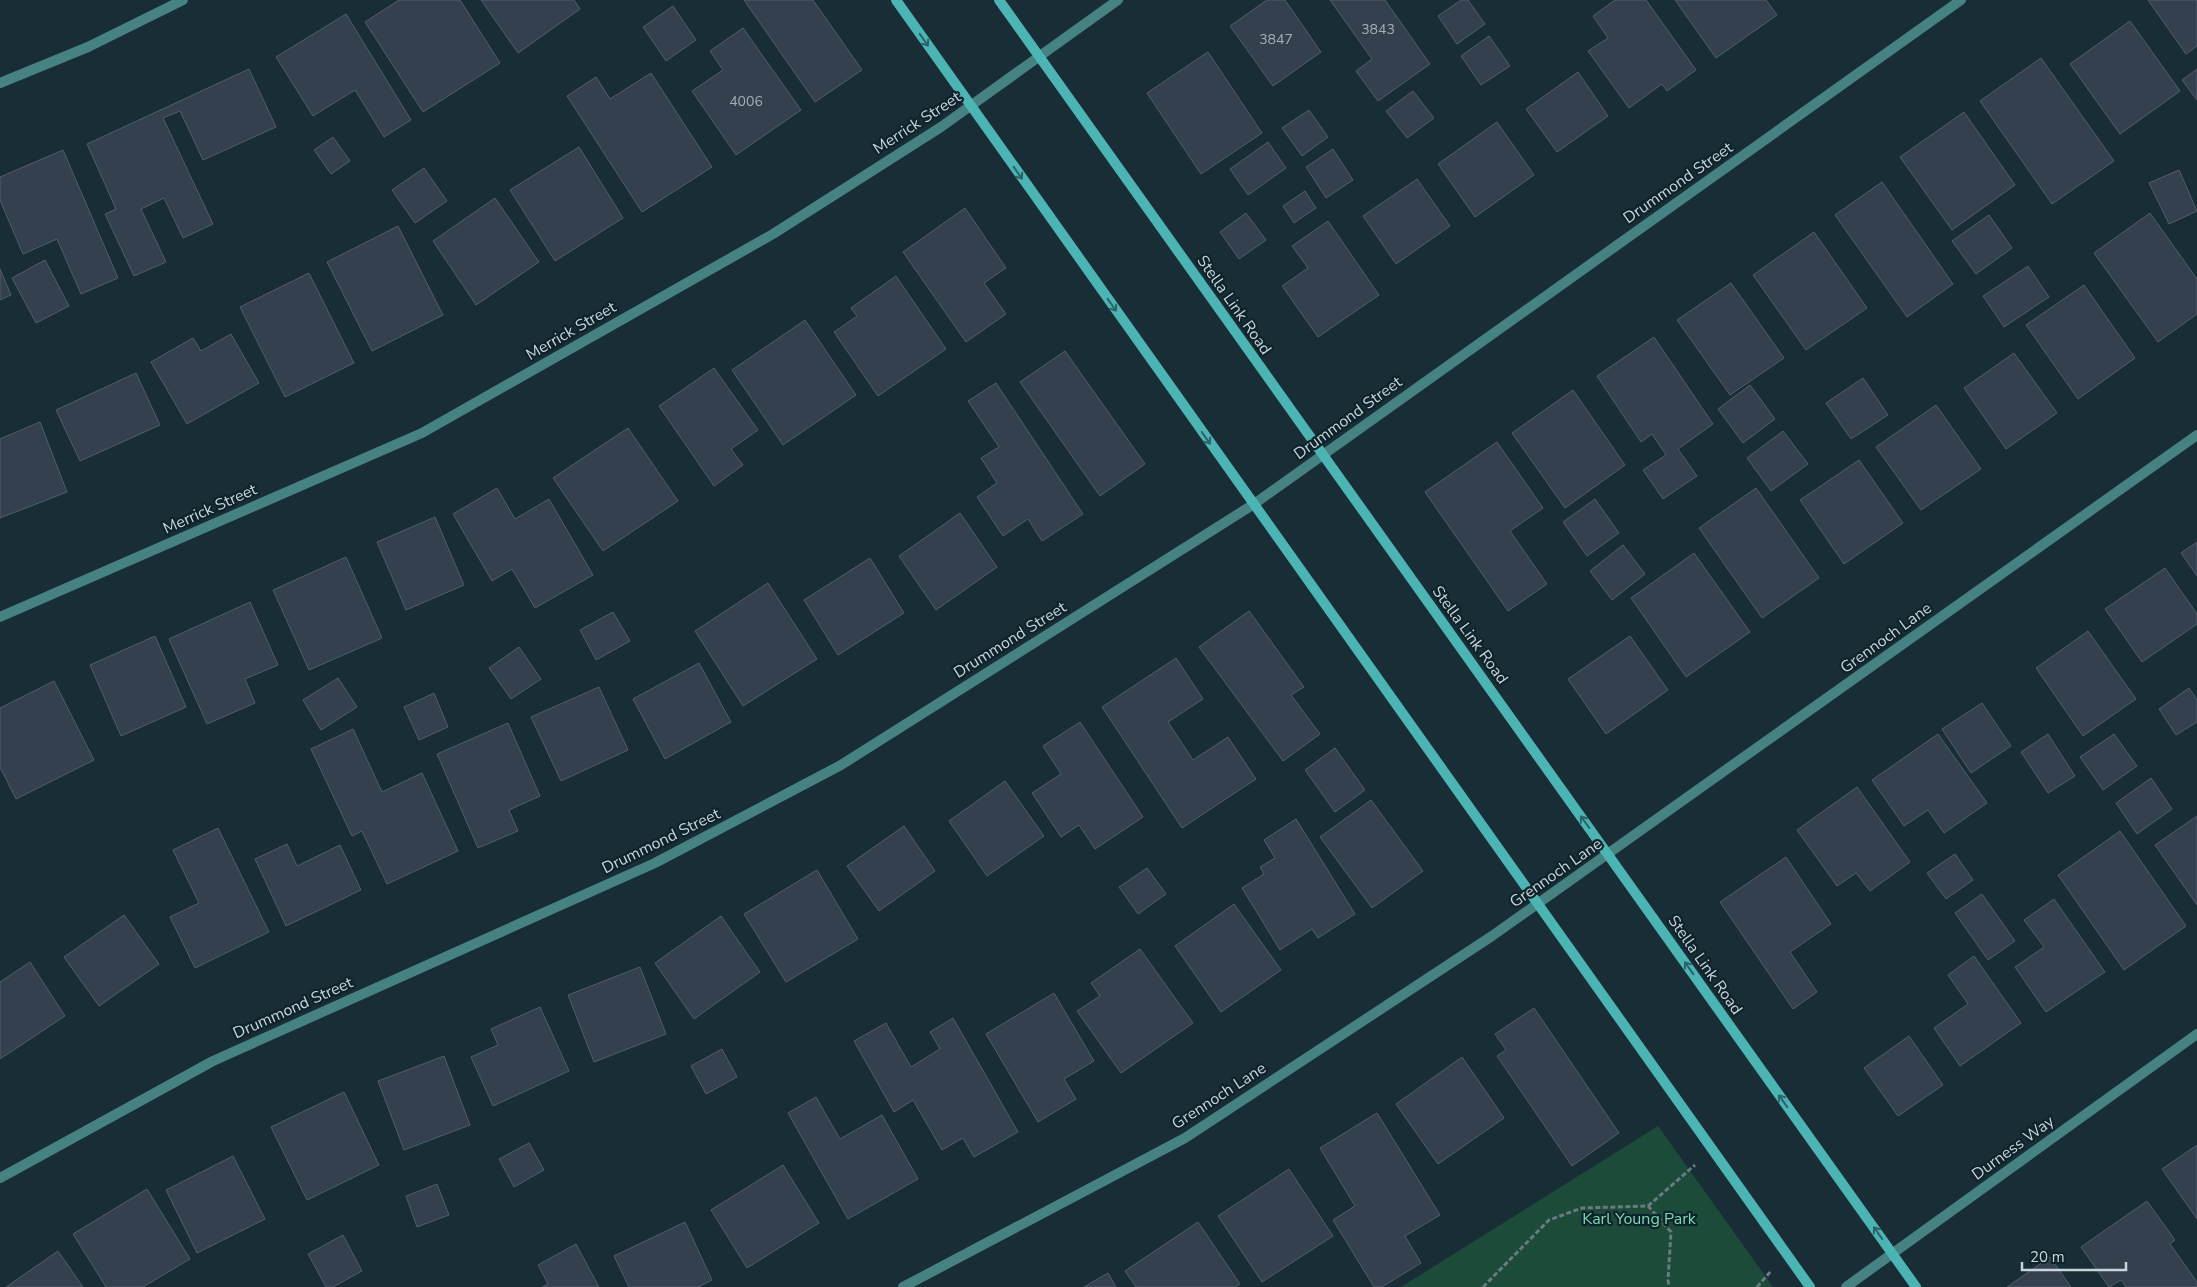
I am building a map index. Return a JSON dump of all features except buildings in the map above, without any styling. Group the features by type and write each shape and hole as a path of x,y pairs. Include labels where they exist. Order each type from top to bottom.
{"main road":[{"path":"896,0 1810,1287"},
{"name":"Stella Link Road","path":"999,0 1916,1287"}],"street":[{"path":"0,83 88,47 183,0"},
{"name":"Merrick Street","path":"0,617 422,433 773,234 970,106 1118,0"},
{"name":"Drummond Street","path":"0,1178 213,1061 655,863 841,765 1254,504 1961,0"},
{"name":"Grennoch Lane","path":"903,1287 1185,1138 1538,904 2197,435"},
{"name":"Durness Way","path":"1846,1287 2197,1034"}],"path":[{"path":"1483,1287 1549,1220 1582,1208 1648,1206 1712,1150"},
{"path":"1648,1206 1671,1232 1668,1280 1670,1287"}],"green space":[{"name":"Karl Young Park","path":"1658,1126 1773,1287 1401,1287"}]}
